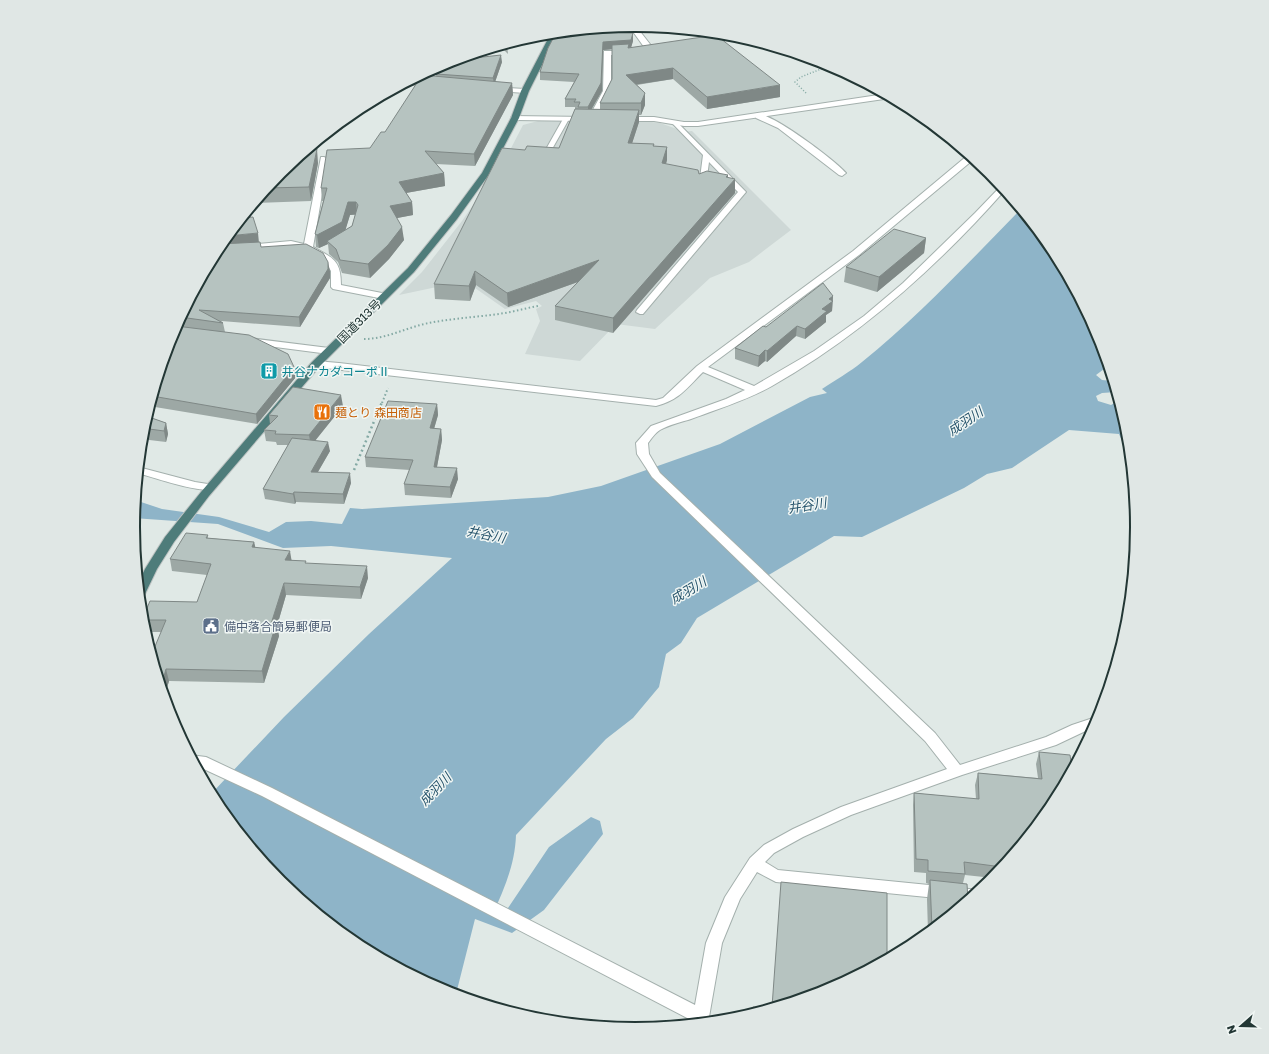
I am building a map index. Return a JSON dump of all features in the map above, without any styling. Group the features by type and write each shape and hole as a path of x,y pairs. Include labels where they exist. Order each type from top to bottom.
{"highway":[{"name":"国道313号","path":"143,585 151,569 169,540 208,491 316,364 411,270 454,217 486,173 515,118 525,91 552,39"}],"street":[{"path":"515,118 596,119 607,91 607,53 622,53 649,48 637,32"},
{"path":"417,83 437,84"},
{"path":"488,88 525,91"},
{"path":"615,119 654,119 675,123 698,124 880,97"},
{"path":"759,116 781,126 842,173"},
{"path":"308,248 324,159"},
{"path":"316,364 656,403 666,400 674,395 701,368 856,253 966,159"},
{"path":"957,772 930,737 656,476 643,454 642,443 655,428 692,416 755,390 818,353 867,318 906,285 978,215 999,192"},
{"path":"246,248 291,244 308,248 329,259 336,271 336,287 384,296"},
{"path":"318,254 331,247"},
{"path":"239,340 329,351"},
{"path":"701,368 755,390"},
{"path":"143,471 208,491"},
{"path":"700,1018 714,943 733,897 755,862 769,849 786,839 846,811 957,772 1052,741 1088,724"},
{"path":"199,761 267,792 675,1004 697,1018"},
{"path":"755,862 764,870 776,876 966,894"}],"lane":[{"path":"544,158 566,119"},
{"path":"640,312 742,192 675,123"},
{"path":"702,184 706,155"}],"path":[{"path":"821,106 796,85 795,82 801,77 822,69"},
{"path":"340,339 373,339 428,323 479,315 504,313 538,306"},
{"path":"354,470 394,373"}],"shaded area":[{"path":"538,121 643,121 660,123 681,132 692,131 791,230 749,262 710,278 655,329 616,324 580,361 525,354 540,321 536,309 542,306 536,301 505,309 465,281 399,295 422,272 462,221 507,156 523,125"}],"water":[{"path":"1017,213 1046,252 1063,280 1092,338 1103,369 1096,375 1102,380 1107,381 1111,392 1102,393 1096,396 1098,401 1111,405 1114,403 1122,440 1119,434 1069,430 1012,468 987,474 964,488 862,537 834,536 697,618 681,643 666,654 659,687 633,718 606,739 516,835 514,857 505,886 492,916 500,920 549,847 591,817 600,821 603,834 544,910 512,933 475,919 457,989 416,971 387,956 359,939 333,920 284,877 242,828 215,789 284,717 369,634 452,558 331,546 283,548 218,524 140,519 141,502 162,509 219,517 269,532 286,522 311,521 342,524 350,508 362,509 548,497 601,486 720,444 810,397 827,393 822,389 857,366 904,326"}],"building":[{"path":"602,33 633,33 631,40 603,42 601,83 588,107 578,107 580,102 574,102 576,99 565,99 579,74 540,72 553,39 570,36"},
{"path":"704,37 723,41 780,85 707,97 673,68 626,75 645,93 641,103 600,103 612,79 612,45 629,44 628,48"},
{"path":"501,55 493,78 436,74 445,70 476,58"},
{"path":"432,76 512,83 474,154 425,151 444,173 399,182 412,202 390,206 402,227 388,245 368,264 340,260 336,249 327,241 352,226 358,205 356,202 348,202 342,222 317,235 315,234 327,188 321,188 327,150 370,148 381,132 385,132 417,82"},
{"path":"575,109 639,110 628,143 654,144 653,146 667,147 662,163 698,170 699,174 707,171 728,175 726,177 735,179 613,318 555,306 599,260 507,293 475,271 469,286 434,284 502,148 525,150 527,146 559,148"},
{"path":"317,149 309,187 274,188 308,155"},
{"path":"249,217 253,217 258,233 235,235 242,226"},
{"path":"894,229 926,238 879,277 846,267"},
{"path":"260,242 261,247 306,244 323,253 328,262 328,269 299,317 199,310 223,323 186,318 206,279 229,244"},
{"path":"823,283 833,296 829,299 833,301 822,309 827,311 805,329 797,326 759,356 735,348 763,326 766,327"},
{"path":"182,327 249,335 288,354 294,367 256,414 157,397"},
{"path":"293,387 341,395 309,435 275,434 276,431 264,430 278,416 269,415"},
{"path":"388,401 437,404 430,428 441,429 434,467 457,468 450,487 404,484 413,460 365,457"},
{"path":"152,418 166,423 164,431 149,429"},
{"path":"292,438 328,442 311,472 350,473 343,494 294,492 293,494 263,489"},
{"path":"186,533 208,535 206,538 254,542 252,547 290,551 285,560 306,561 305,563 367,566 360,587 284,583 271,624 276,624 262,671 166,669 163,678 154,648 166,620 148,620 147,609 150,601 197,602 211,564 170,559"},
{"path":"1039,752 1070,755 1071,760 1046,802 1027,828 995,866 964,862 965,874 928,871 928,860 916,859 914,793 979,799 978,773 1042,779"},
{"path":"930,880 967,884 968,893 932,923"},
{"path":"781,882 887,893 887,953 824,984 794,996 772,1002"}],"place":[{"name":"井谷ナカダコーポⅡ","path":"269,371"},
{"name":"麺とり 森田商店","path":"322,412"},
{"name":"備中落合簡易郵便局","path":"211,626"}],"water label":[{"name":"成羽川","path":"965,421"},
{"name":"井谷川","path":"807,505"},
{"name":"井谷川","path":"486,534"},
{"name":"成羽川","path":"688,590"},
{"name":"成羽川","path":"435,789"}]}
